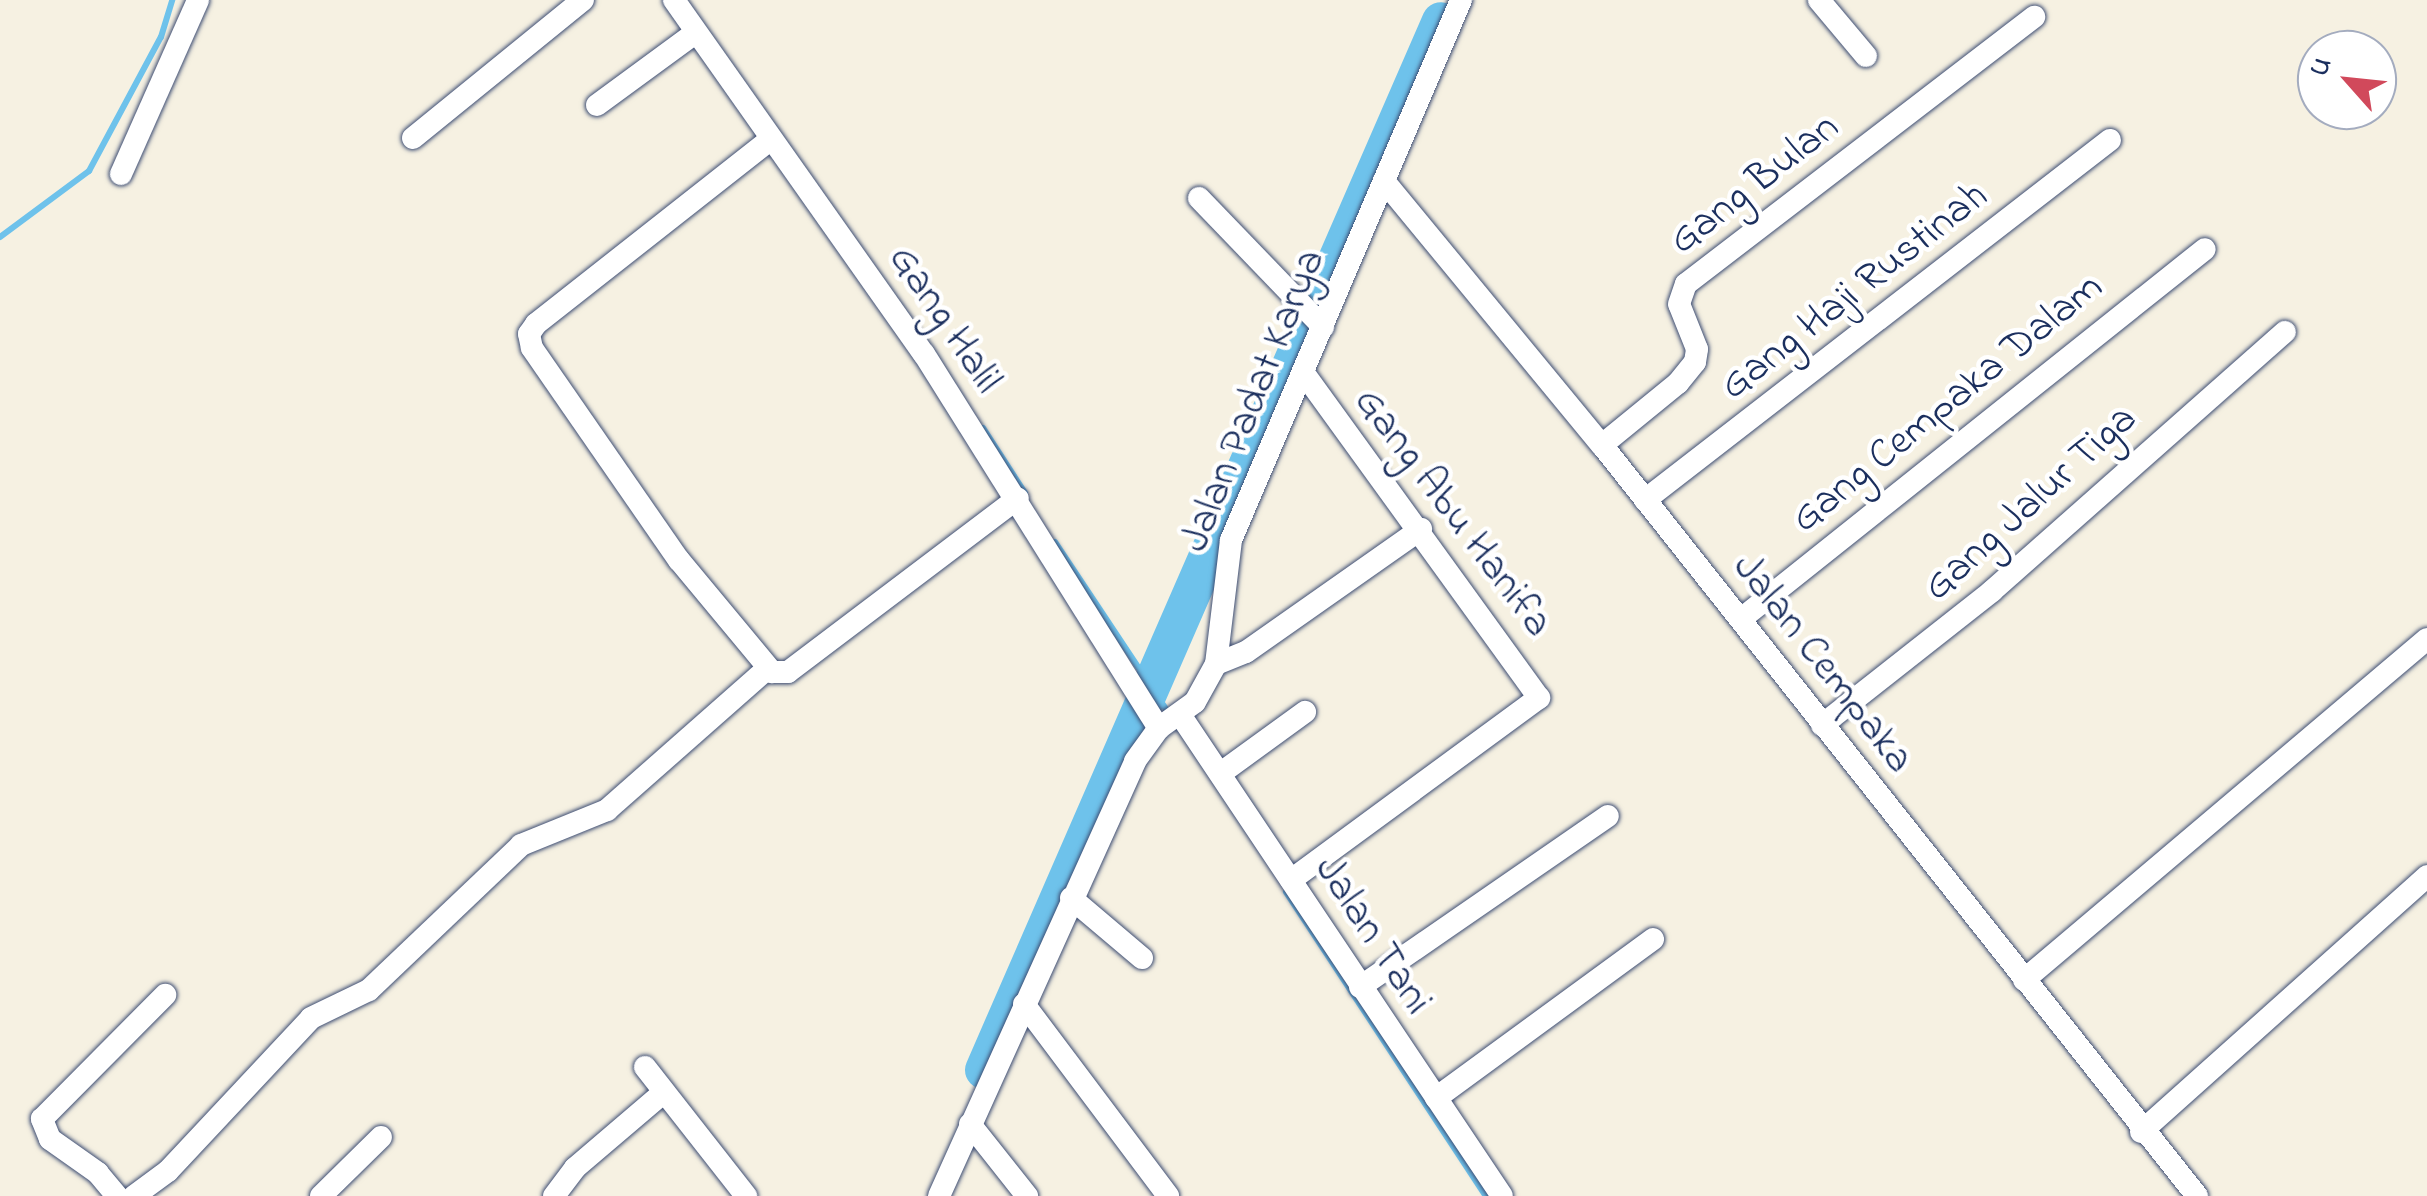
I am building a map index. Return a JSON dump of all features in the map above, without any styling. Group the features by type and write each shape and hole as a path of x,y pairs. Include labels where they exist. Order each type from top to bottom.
{"street":[{"path":"121,174 198,0"},
{"path":"412,138 583,0"},
{"name":"Gang Halil","path":"674,0 1018,498 1138,692 1168,721"},
{"name":"Jalan Padat Karya","path":"939,1196 1135,762 1216,664 1227,553 1460,0"},
{"path":"1819,0 1866,56"},
{"name":"Gang Bulan","path":"1602,445 1678,384 1694,362 1697,348 1679,304 1686,284 2034,17"},
{"path":"597,106 695,33"},
{"path":"771,139 529,334 679,560 766,670 788,672 1018,498"},
{"name":"Gang Haji Rustinah","path":"1645,500 2110,140"},
{"name":"Jalan Cempaka","path":"1384,181 1602,445 2141,1132 2197,1196"},
{"path":"1199,198 1323,327"},
{"name":"Gang Cempaka Dalam","path":"1741,619 2205,249"},
{"name":"Gang Jalur Tiga","path":"1822,726 1992,591 2284,332"},
{"name":"Gang Abu Hanifa","path":"1291,880 1539,698 1303,372"},
{"path":"1216,664 1246,652 1421,530"},
{"path":"2024,980 2427,639"},
{"path":"134,1196 168,1172 311,1018 368,990 521,846 607,810 766,670"},
{"path":"1220,773 1306,712"},
{"name":"Jalan Tani","path":"1168,721 1220,773 1502,1196"},
{"path":"1360,987 1608,816"},
{"path":"2141,1132 2427,876"},
{"path":"1071,898 1142,958"},
{"path":"1436,1098 1653,939"},
{"path":"117,1196 98,1173 50,1138 42,1119 165,995"},
{"path":"1024,1004 1168,1196"},
{"path":"645,1068 746,1196"},
{"path":"554,1196 575,1168 664,1092"},
{"path":"970,1124 1027,1196"},
{"path":"321,1196 381,1137"}],"waterway":[{"path":"0,237 89,171 161,37 172,0"},
{"path":"984,1070 1441,21"},
{"path":"983,428 1025,493"},
{"path":"1055,542 1170,715"},
{"path":"1286,892 1486,1196"}]}
